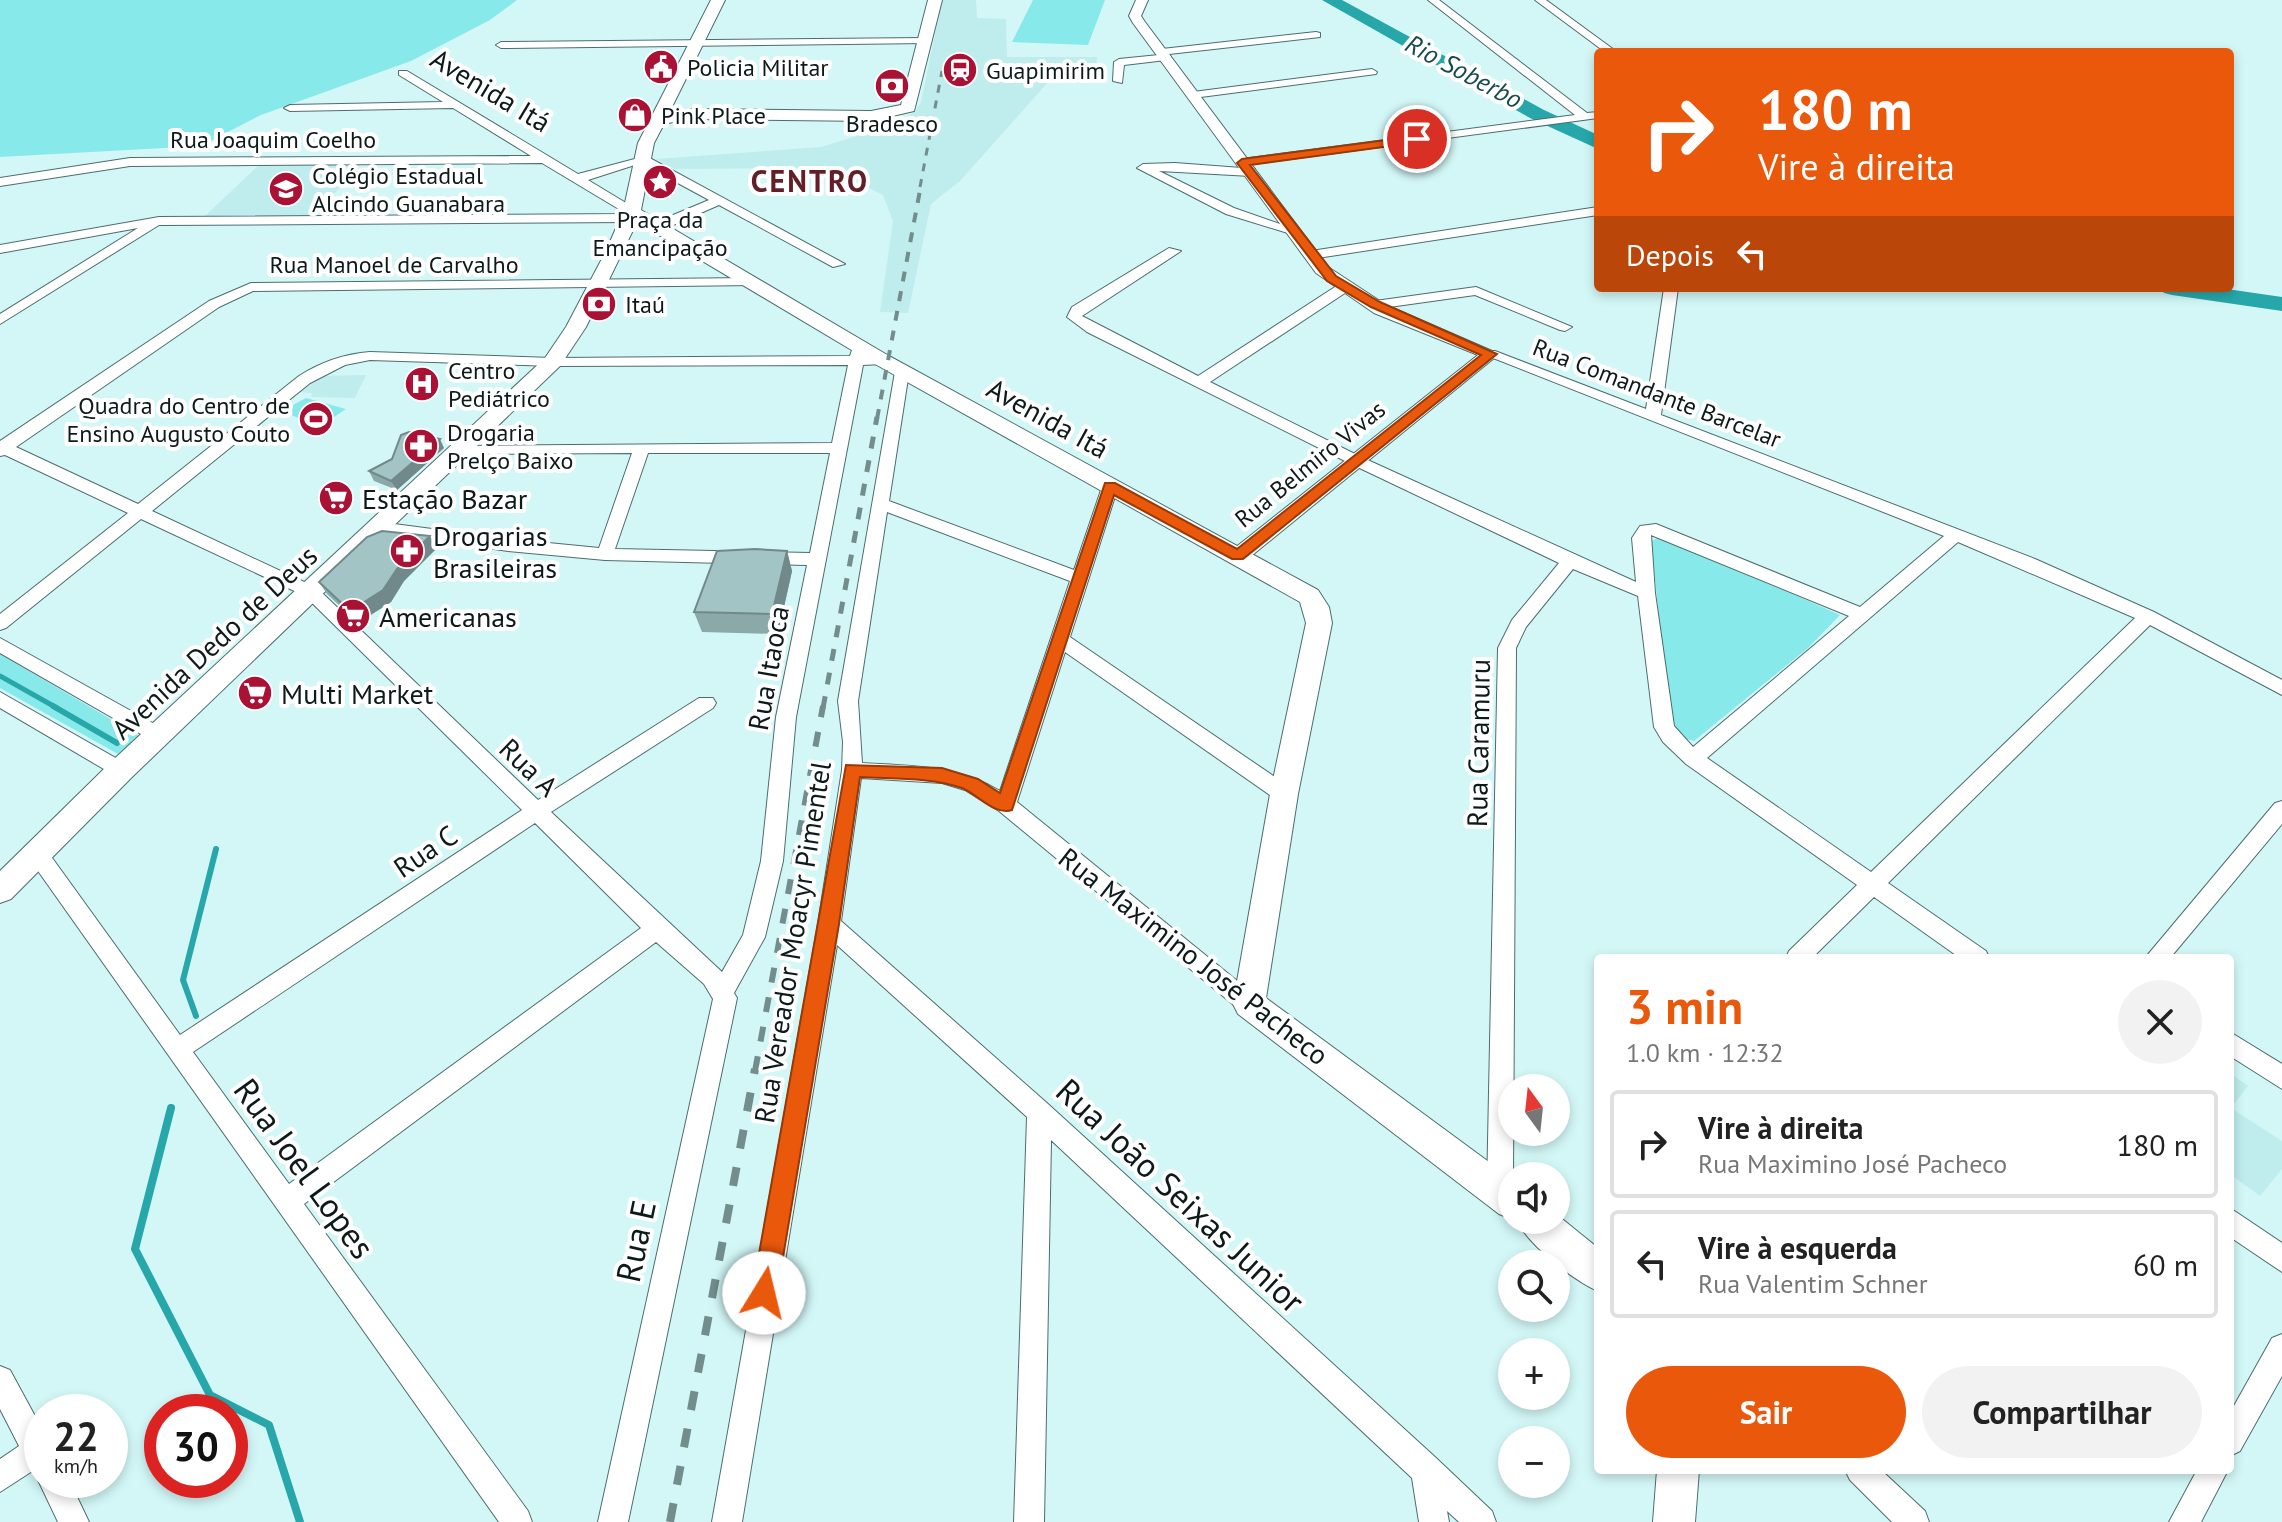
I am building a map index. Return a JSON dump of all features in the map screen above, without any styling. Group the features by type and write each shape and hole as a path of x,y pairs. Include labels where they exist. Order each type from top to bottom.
{"main road":[{"name":"Avenida Dedo de Deus","path":"0,890 121,770 553,362 599,285 627,211 642,159 718,0"},
{"path":"661,114 871,116 908,108 935,0"},
{"name":"Avenida Itá","path":"627,211 659,226 751,282 857,353 892,366 1309,596 1316,607 1319,623 1284,794 1249,1004"},
{"name":"Rua Maximino José Pacheco","path":"1249,1004 1498,1190"},
{"path":"1552,1234 1594,1269"},
{"path":"1674,1522 1678,1474"}],"street":[{"name":"Rua Comandante Barcelar","path":"1142,0 1135,16 1291,230 1343,288 1375,305 1490,354 1956,535 2148,616 2282,688"},
{"path":"1433,0 1592,116"},
{"path":"1540,0 1606,48"},
{"path":"1118,81 1119,62 1316,35"},
{"path":"501,45 925,41"},
{"path":"1193,95 1372,72"},
{"name":"Avenida Itá","path":"403,73 548,159 627,211"},
{"path":"290,108 455,105"},
{"path":"1291,230 1230,211 1143,168 1247,167 1592,116"},
{"name":"Rua Joaquim Coelho","path":"0,182 130,162 548,159"},
{"path":"583,181 642,159 838,264"},
{"path":"659,226 720,200"},
{"path":"0,249 159,221 601,217 627,211"},
{"path":"1311,255 1594,212"},
{"path":"0,320 159,221"},
{"path":"1174,251 1077,310 1074,317 1092,329 1355,460 1570,561 1646,593"},
{"name":"Rua Manoel de Carvalho","path":"1,448 214,304 251,287 751,282"},
{"path":"1201,381 1343,288"},
{"path":"1375,305 1476,291 1565,327"},
{"path":"1653,417 1670,292"},
{"path":"0,624 296,386 334,362 370,356 553,362 857,353"},
{"name":"Rua Itaoca","path":"717,985 754,937 772,861 786,717 857,353"},
{"name":"Rua Belmiro Vivas","path":"1238,556 1490,354"},
{"name":"Rua Vereador Moacyr Pimentel","path":"727,1522 829,924 852,770 848,701 880,503 892,366"},
{"path":"1,448 311,592"},
{"path":"605,554 642,448"},
{"path":"462,449 839,448"},
{"path":"1006,805 1110,487"},
{"path":"880,503 1079,578"},
{"path":"379,527 508,545 605,554 816,559"},
{"path":"1860,614 1656,529 1646,530 1641,538 1664,727 1670,737 1693,759 1972,954"},
{"path":"1693,759 1956,535"},
{"name":"Rua Caramuru","path":"1506,1162 1507,648 1518,624 1570,561"},
{"name":"Rua A","path":"311,592 717,985"},
{"path":"1801,954 2148,616"},
{"path":"1062,640 1284,794"},
{"path":"0,645 160,736"},
{"path":"0,699 121,770"},
{"name":"Rua C","path":"177,1050 535,812 706,703"},
{"name":"Rua Maximino José Pacheco","path":"852,770 942,775 972,784 1006,805 1249,1004"},
{"path":"2159,954 2282,809"},
{"name":"Rua Joel Lopes","path":"37,854 517,1522"},
{"name":"Rua João Seixas Junior","path":"829,924 1039,1112 1481,1522"},
{"path":"287,1201 657,929"},
{"name":"Rua E","path":"613,1522 725,998 717,985"},
{"path":"2234,1046 2282,1078"},
{"path":"1029,1522 1039,1112"},
{"path":"2234,1224 2282,1259"},
{"path":"2234,1434 2282,1348"},
{"path":"0,1380 24,1425"},
{"path":"0,1477 24,1464"},
{"path":"1425,1467 1434,1522"},
{"path":"1864,1474 1914,1522"},
{"path":"2184,1522 2211,1474"},
{"path":"62,1498 74,1522"}],"shaded area":[{"path":"0,0 517,0 490,20 411,61 261,115 201,146 0,157"},
{"path":"942,0 976,0 977,18 1006,19 1007,57 1097,57 1095,79 1050,80 960,181 931,204 908,313 880,312 893,221 883,195 857,182 824,172 788,168 674,169 656,159 821,147 886,127 915,112 921,102"},
{"path":"1033,0 1105,0 1088,45 1012,42"},
{"name":"Colégio Estadual Alcindo Guanabara","path":"261,163 360,164 315,216 205,216"},
{"path":"366,375 355,398 311,397 312,393 296,392 318,376"},
{"name":"Quadra do Centro de Ensino Augusto Couto","path":"306,398 346,409 319,427 282,411"},
{"path":"1658,538 1672,540 1840,615 1808,648 1694,741 1679,737 1670,722 1651,541"},
{"path":"0,654 141,737 118,754 0,688"},
{"path":"2234,1076 2248,1086 2234,1104"},
{"path":"2234,1110 2282,1141 2282,1169 2260,1196 2234,1177"}],"building":[{"path":"409,432 440,439 391,481 369,471 392,459 401,435"},
{"path":"382,531 430,536 397,569 383,590 350,611 319,582 367,537"},
{"path":"717,551 787,551 772,614 694,612"}],"waterway":[{"name":"Rio Soberbo","path":"1330,0 1537,114 1594,141"},
{"name":"Rio Soberbo","path":"2200,292 2282,304"},
{"path":"0,676 57,708"},
{"path":"53,706 117,743"},
{"path":"196,1016 183,980 216,849"},
{"path":"171,1108 135,1249 210,1395 269,1425 300,1522"}],"railway":[{"path":"920,187 942,71"},
{"path":"877,419 921,185"},
{"path":"823,708 877,417"},
{"path":"755,1071 823,706"},
{"path":"670,1522 755,1069"}],"place":[{"name":"Policia Militar","path":"661,67"},
{"name":"Guapimirim","path":"960,70"},
{"name":"Bradesco","path":"892,86"},
{"name":"Pink Place","path":"635,115"},
{"name":"Praça da Emancipação","path":"660,182"},
{"name":"Colégio Estadual Alcindo Guanabara","path":"286,189"},
{"name":"Itaú","path":"599,304"},
{"name":"Centro Pediátrico","path":"422,384"},
{"name":"Quadra do Centro de Ensino Augusto Couto","path":"316,419"},
{"name":"Drogaria Prelço Baixo","path":"421,446"},
{"name":"Estação Bazar","path":"336,498"},
{"name":"Drogarias Brasileiras","path":"407,551"},
{"name":"Americanas","path":"353,616"},
{"name":"Multi Market","path":"255,693"}],"district":[{"name":"CENTRO","path":"810,180"}],"route":[{"path":"764,1293 829,924 852,770 942,775 972,784 1006,805 1110,487 1238,556 1490,354 1375,305 1331,279 1242,163 1417,139"}]}
